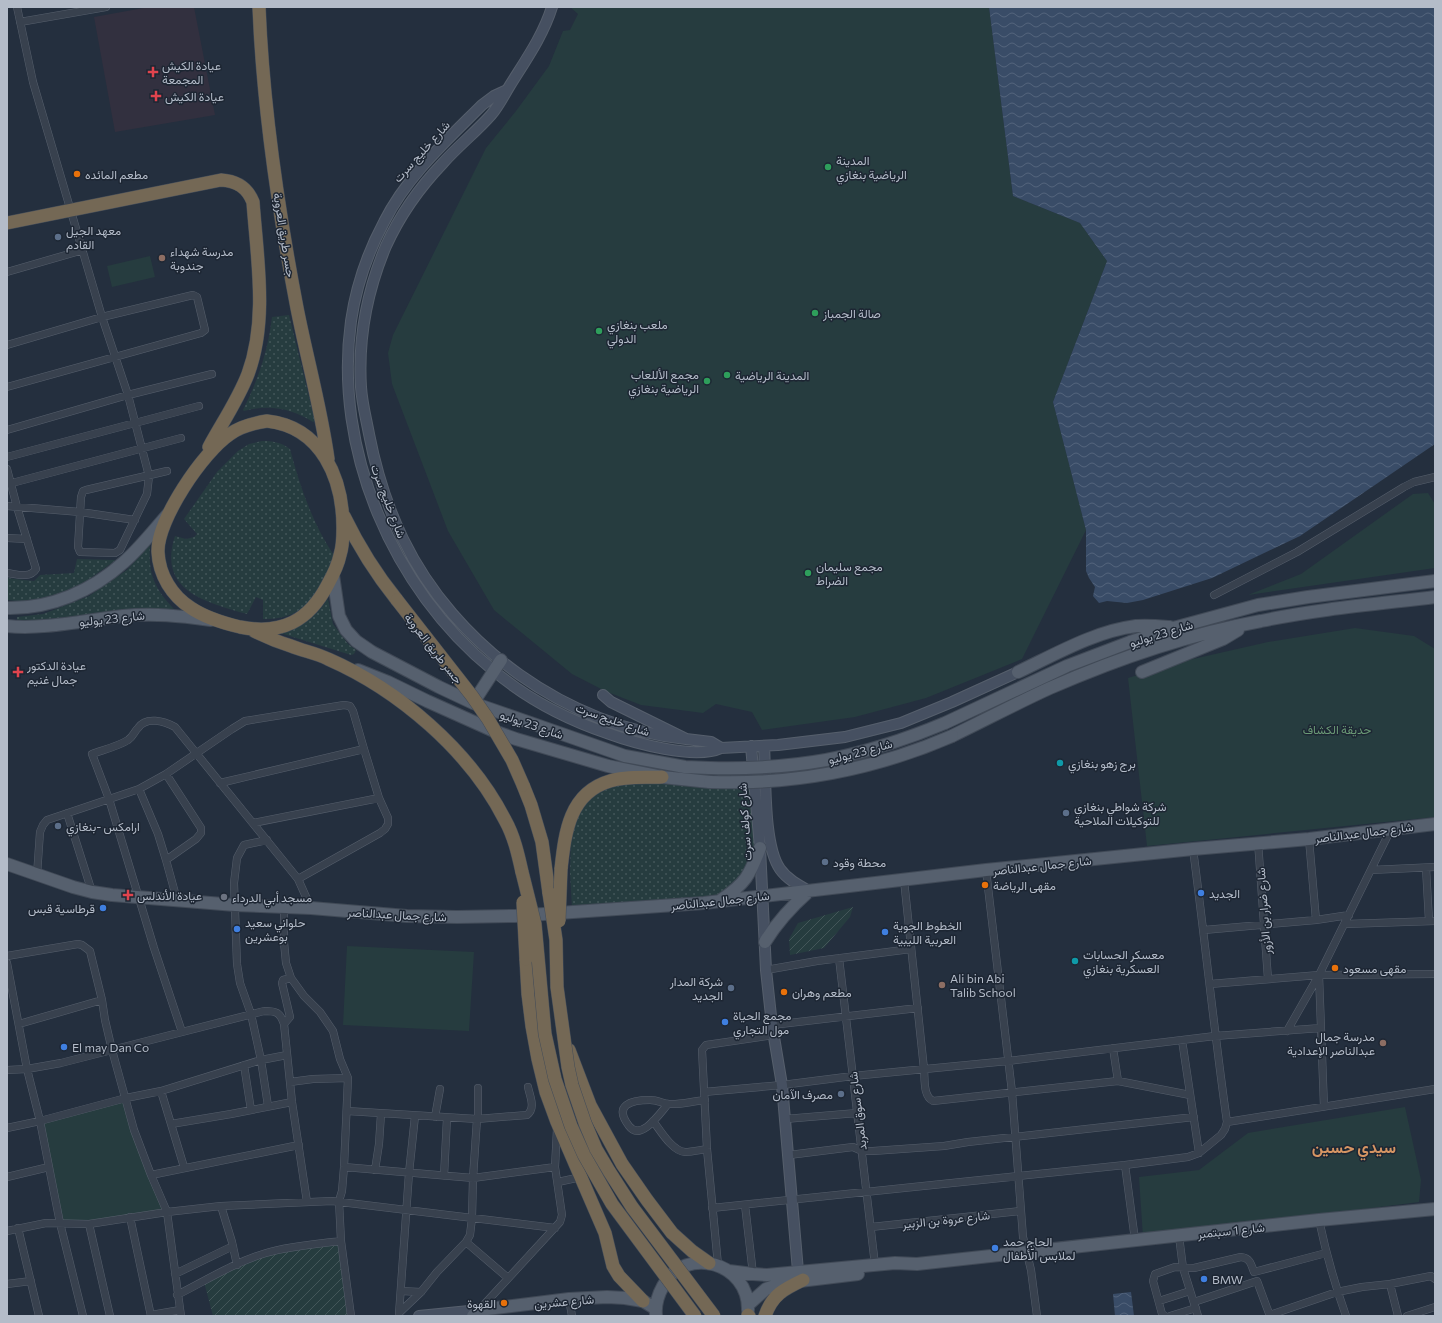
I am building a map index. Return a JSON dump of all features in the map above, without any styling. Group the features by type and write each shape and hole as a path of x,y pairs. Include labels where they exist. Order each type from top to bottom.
{"highway":[{"name":"جسر طريق العروبة","path":"259,7 265,95 282,219 297,308 321,412 328,461"},
{"path":"7,223 221,180 230,180 238,183 250,194 253,202 260,309 260,322 252,360 243,385 170,512 160,536 158,544 158,559 162,574 170,589 190,608 202,615 247,628 262,630 281,626 297,620 316,605 333,575 342,548 343,513 337,485 328,461 312,441 299,431 284,424 267,421 249,424 228,435 212,449 197,467"},
{"name":"جسر طريق العروبة","path":"343,513 366,559 472,696 488,719 512,760 531,804 542,842 556,940"},
{"path":"247,628 277,641 328,658 392,695 437,731 465,759 485,785 506,821 515,844 535,924 545,1034 555,1079 571,1126 584,1155 612,1204 695,1316"},
{"path":"662,777 623,779 610,781 598,786 587,793 571,816 566,834 561,869 556,940 557,987 562,1034 572,1085 596,1149 632,1207 714,1316"},
{"path":"522,872 528,994 538,1059 546,1092 557,1122 605,1233 613,1266 619,1276 643,1301"},
{"path":"562,1034 590,1105 622,1164 636,1186 672,1233 692,1251 714,1264"},
{"path":"765,1316 772,1301 778,1294 800,1276"}],"main road":[{"name":"شارع خليج سرت","path":"552,7 528,59 491,115 430,176 400,219 387,244 372,286 365,313 361,364 362,396 373,455 382,488 392,516 421,571 438,595 473,635 501,660 533,684 594,716 640,731 672,738 711,742 721,748"},
{"name":"شارع خليج سرت","path":"507,90 494,96 482,105 434,153 413,176 398,197 384,221 373,245 357,294 352,320 349,373 354,431 370,494 393,548 407,573 445,624 464,644 494,671 524,693 564,715 584,725 627,740 650,746 682,751 706,752 721,748 816,742 845,737 901,723 1018,672"},
{"path":"7,608 33,607 56,602 92,586 125,561 170,512"},
{"name":"شارع 23 يوليو","path":"333,575 339,616 346,630 356,641 393,664 439,688 473,703 625,756 685,767 747,769 826,760 902,740 945,723 1067,666 1130,642 1177,627 1258,605 1308,597 1435,582"},
{"name":"شارع 23 يوليو","path":"343,666 359,670 388,682 494,731 608,766 662,777 710,782 763,782 824,774 888,760 952,736 1012,706 1077,677 1160,647 1250,623 1346,608 1435,597"},
{"name":"شارع 23 يوليو","path":"7,626 38,626 124,616 160,614 216,620"},
{"path":"1142,672 1223,639 1250,623"},
{"path":"1018,672 1086,640 1120,629 1150,626 1177,627"},
{"path":"473,703 501,660"},
{"path":"603,695 610,702 686,739"},
{"name":"شارع كولف سرت","path":"751,746 760,848 766,970 773,1030 782,1085 800,1276"},
{"path":"764,746 771,851 780,870 808,891 779,921 765,942"},
{"name":"شارع جمال عبدالناصر","path":"7,864 92,892 139,898 284,908 312,908 408,916 515,916 720,901 986,870 1193,848 1309,839 1435,824"},
{"path":"720,901 745,881 760,848"},
{"name":"شارع 1 سبتمبر","path":"917,1264 1319,1220 1435,1209"},
{"path":"656,1313 658,1294 666,1280 678,1269 693,1263 714,1264 729,1271 739,1280 745,1291 748,1313"},
{"path":"748,1313 766,1289 800,1276 875,1265 895,1263 917,1264"},
{"path":"729,1271 766,1275 800,1276 895,1270 917,1264"},
{"name":"شارع عشرين","path":"476,1313 569,1299 607,1297 643,1301 656,1313"},
{"path":"419,1316 476,1313"}],"street":[{"path":"17,7 33,82 102,317 128,395 134,423 149,476 147,494 122,548 118,552 82,552 79,550 82,494 86,490 149,476 167,471"},
{"path":"20,22 106,7"},
{"path":"7,272 83,250"},
{"path":"7,345 102,317 193,295 197,297 206,330 204,332 7,387"},
{"path":"7,430 128,395 212,374"},
{"path":"7,457 199,406"},
{"path":"12,483 181,438"},
{"path":"7,469 36,569 34,573 29,575 7,573"},
{"path":"1214,595 1297,552 1404,487 1414,482 1435,476"},
{"path":"7,506 80,512 135,520"},
{"path":"7,538 27,539"},
{"path":"37,875 40,832 47,820 139,789 166,774 245,721 344,705 350,706 353,711 379,798 388,818 388,824 385,829 298,879"},
{"path":"182,1032 109,799 92,754 126,741 132,737 138,727 145,721 168,723 175,727 298,879 312,908"},
{"path":"220,783 364,749"},
{"path":"166,774 201,828 201,834 196,839 166,860"},
{"path":"139,789 158,834 176,900"},
{"path":"253,823 379,798"},
{"path":"67,813 92,892"},
{"path":"1287,1031 1319,975 1392,829"},
{"path":"1309,839 1316,920"},
{"path":"267,840 244,845 237,858 234,884 237,964 240,983 251,1014 261,1060 268,1106"},
{"name":"شارع ضرار بن الأزور","path":"1258,842 1268,980"},
{"path":"712,1208 1126,1165 1188,1157 1198,1153 1221,1136 1227,1122 1215,1036 1204,930 1193,848"},
{"path":"1371,870 1435,867"},
{"path":"1345,924 1432,921 1426,868"},
{"path":"986,870 1012,1092 1014,1137 1023,1236 1031,1270 1037,1316"},
{"path":"904,880 927,1096 930,1099 933,1101 1118,1081 1190,1095"},
{"path":"284,908 284,942 286,963 291,978 304,996 320,1012 333,1031 340,1059 348,1078 344,1167 342,1191 338,1201 341,1241 351,1316"},
{"path":"1204,930 1316,920 1349,915"},
{"path":"7,956 78,944 90,951 112,1050 134,1130 167,1212 180,1313 151,1316 130,1218"},
{"path":"766,970 839,958 911,949"},
{"name":"شارع سوق المربد","path":"839,958 875,1265"},
{"path":"7,963 27,1069 40,1121 60,1223 83,1316"},
{"path":"1210,984 1319,975 1435,974"},
{"path":"1319,975 1324,1107"},
{"path":"284,1024 290,1016 282,983 283,980 291,978"},
{"path":"19,1024 102,1000"},
{"path":"714,1264 702,1053 703,1047 706,1045 773,1030 846,1017 918,1008"},
{"path":"7,1070 27,1069 61,1063 251,1014 264,1011 277,1012 284,1024 292,1102 307,1202"},
{"path":"704,1092 1008,1061 1215,1036 1321,1028"},
{"path":"1182,1040 1198,1153"},
{"path":"1114,1048 1118,1081"},
{"path":"7,1128 40,1121 126,1098 161,1091 261,1060 287,1055"},
{"path":"244,1065 251,1110"},
{"path":"290,1082 313,1078 348,1078"},
{"path":"347,1111 477,1119 527,1115 531,1112 532,1108 528,1087"},
{"path":"399,1314 466,1242 470,1235 478,1088"},
{"path":"435,1117 440,1089"},
{"path":"1227,1122 1435,1089"},
{"path":"161,1091 184,1167"},
{"path":"668,1104 642,1131 637,1132 632,1130 623,1116 623,1110 626,1105 633,1101 651,1100 668,1104 705,1100"},
{"path":"171,1124 292,1102"},
{"path":"785,1119 857,1113"},
{"path":"375,1170 379,1144 381,1114"},
{"path":"399,1314 406,1210 415,1116"},
{"path":"788,1154 853,1147 862,1151 873,1152 944,1146 1194,1117"},
{"path":"444,1176 447,1118"},
{"path":"653,1121 678,1150 684,1152 707,1149"},
{"path":"476,1313 560,1222 562,1216 555,1167 557,1122"},
{"path":"151,1175 184,1167 299,1145"},
{"path":"1126,1165 1135,1240"},
{"path":"7,1177 49,1167"},
{"path":"344,1167 473,1178 555,1167"},
{"path":"558,1182 581,1177"},
{"path":"7,1231 46,1223 89,1224 167,1212 221,1206 338,1201 555,1228"},
{"path":"745,1205 753,1274"},
{"path":"221,1206 237,1265"},
{"name":"شارع عروة بن الزبير","path":"871,1227 1021,1211"},
{"path":"1319,1220 1326,1253 1337,1292 1346,1316"},
{"path":"89,1224 110,1316"},
{"path":"18,1228 39,1316"},
{"path":"1179,1236 1183,1268 1198,1316"},
{"path":"177,1295 264,1253 341,1241"},
{"path":"466,1242 508,1278"},
{"path":"175,1274 233,1246"},
{"path":"1254,1272 1326,1253"},
{"path":"1257,1281 1195,1305 1164,1315 1153,1277 1155,1274 1175,1267 1194,1268 1241,1257 1246,1258 1250,1261 1270,1316 1337,1292 1431,1276 1435,1279"},
{"path":"7,1284 31,1281"},
{"path":"1390,1284 1398,1316"},
{"path":"401,1290 421,1292"},
{"path":"1159,1301 1190,1291"},
{"path":"569,1299 572,1316"},
{"path":"1407,1316 1435,1307"}],"shaded area":[{"path":"149,7 194,7 215,115 115,132 94,17"}],"green space":[{"name":"المدينة الرياضية","path":"570,7 989,7 1013,196 1080,223 1107,261 1053,402 1086,530 1022,659 926,698 855,717 762,730 752,712 716,704 703,713 641,705 605,691 572,674 494,610 448,531 392,384 388,353 393,335 486,148 516,111 549,66 563,31 570,30 578,14"},
{"path":"150,256 155,277 112,287 107,266"},
{"path":"289,315 315,421 313,422 297,413 280,409 262,408 243,410 262,365 272,317"},
{"path":"262,441 277,442 290,449 308,505 320,532 335,557 316,592 309,602 301,609 291,615 263,619 263,600 256,597 247,614 201,599 189,591 179,582 173,570 171,555 175,536 186,539 194,537 197,534 184,519 217,472 238,451 249,444"},
{"path":"1428,493 1435,504 1435,568 1248,595 1301,574 1413,494"},
{"path":"150,545 150,565 154,581 163,596 176,611 99,614 17,622 17,617 43,614 89,596 127,570"},
{"path":"77,559 116,560 85,582 59,594 27,602 7,600 7,578 34,581 40,575 74,573"},
{"path":"328,599 333,624 348,644 356,650 354,654 351,655 280,633 296,627 308,620 318,612"},
{"name":"حديقة الكشاف","path":"1355,628 1414,636 1435,649 1435,817 1147,846 1128,678 1180,662 1268,642"},
{"path":"659,780 752,788 757,845 744,873 718,898 572,908 570,873 571,835 582,802 603,787"},
{"path":"853,907 850,917 824,948 790,955 789,939 798,923"},
{"path":"347,946 474,952 469,1031 343,1025"},
{"path":"126,1099 167,1212 89,1223 60,1223 39,1117"},
{"path":"1405,1107 1421,1180 1419,1202 1143,1237 1139,1177 1199,1170 1248,1133"},
{"path":"341,1241 350,1316 213,1316 204,1282 264,1254"}],"water":[{"path":"989,7 1435,7 1435,444 1300,536 1212,578 1143,600 1127,603 1107,601 1099,603 1093,596 1095,587 1086,571 1086,530 1053,402 1107,261 1080,223 1013,196"},
{"path":"1131,1292 1134,1316 1115,1316 1113,1294"}],"place":[{"name":"عيادة الكيش المجمعة","path":"153,72"},
{"name":"عيادة الكيش","path":"156,96"},
{"name":"المدينة الرياضية بنغازي","path":"828,167"},
{"name":"مطعم المائده","path":"77,174"},
{"name":"معهد الجيل القادم","path":"58,237"},
{"name":"مدرسة شهداء جندوبة","path":"162,258"},
{"name":"صالة الجمباز","path":"815,313"},
{"name":"ملعب بنغازي الدولي","path":"599,331"},
{"name":"المدينة الرياضية","path":"727,375"},
{"name":"مجمع الأللعاب الرياضية بنغازي","path":"707,381"},
{"name":"مجمع سليمان الضراط","path":"808,573"},
{"name":"عيادة الدكتور جمال غنيم","path":"18,672"},
{"name":"برج زهو بنغازي","path":"1060,763"},
{"name":"شركة شواطي بنغازي للتوكيلات الملاحية","path":"1066,813"},
{"name":"ارامكس -بنغازي","path":"58,826"},
{"name":"محطة وقود","path":"825,862"},
{"name":"مقهى الرياضة","path":"985,885"},
{"name":"الجديد","path":"1201,893"},
{"name":"عيادة الأندلس","path":"128,895"},
{"name":"مسجد أبي الدرداء","path":"224,897"},
{"name":"قرطاسية قبس","path":"103,908"},
{"name":"حلواني سعيد بوعشرين","path":"237,929"},
{"name":"الخطوط الجوية العربية الليبية","path":"885,932"},
{"name":"معسكر الحسابات العسكرية بنغازي","path":"1075,961"},
{"name":"مقهى مسعود","path":"1335,968"},
{"name":"Ali bin Abi Talib School","path":"942,985"},
{"name":"شركة المدار الجديد","path":"731,988"},
{"name":"مطعم وهران","path":"784,992"},
{"name":"مجمع الحياة مول التجاري","path":"725,1022"},
{"name":"مدرسة جمال عبدالناصر الإعدادية","path":"1383,1043"},
{"name":"El may Dan Co","path":"64,1047"},
{"name":"مصرف الآمان","path":"841,1094"},
{"name":"الحاج حمد لملابس الأطفال","path":"995,1248"},
{"name":"BMW","path":"1204,1279"},
{"name":"القهوة","path":"504,1303"}],"district":[{"name":"سيدي حسين","path":"1354,1146"}]}
